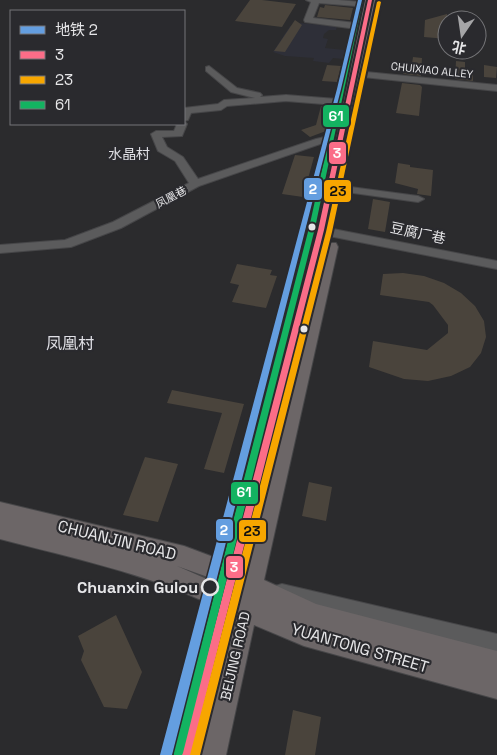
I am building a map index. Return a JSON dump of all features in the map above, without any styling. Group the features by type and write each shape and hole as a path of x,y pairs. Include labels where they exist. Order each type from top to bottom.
{"main road":[{"name":"BEIJING ROAD","path":"212,755 239,592 319,240 364,27 372,2"},
{"name":"BEIJING ROAD","path":"186,755 239,592 333,233 357,127 366,75 372,2"},
{"name":"CHUANJIN ROAD","path":"0,512 184,556 239,592"},
{"name":"CHUANJIN ROAD","path":"0,529 150,568 189,582 239,592"},
{"name":"YUANTONG STREET","path":"239,592 304,634 412,653 497,664"},
{"name":"YUANTONG STREET","path":"412,653 497,686"}],"street":[{"path":"364,27 308,20 312,1 372,2"},
{"path":"209,69 234,90 286,98 349,103"},
{"name":"CHUIXIAO ALLEY","path":"366,75 497,88"},
{"path":"185,114 221,107 224,103 286,98"},
{"path":"182,125 178,134 156,134 162,149 179,159 195,184"},
{"name":"凤凰巷","path":"0,249 67,244 117,225 195,184 311,144 342,136"},
{"path":"343,188 418,199"},
{"name":"豆腐厂巷","path":"333,233 497,265"},
{"path":"239,592 497,644"}],"shaded area":[{"path":"299,23 337,26 336,30 329,30 324,34 323,38 328,39 325,48 345,50 343,59 333,58 329,63 313,61 314,58 285,56 273,52 290,26 297,26"}],"building":[{"path":"250,0 296,4 282,27 235,21"},
{"path":"325,5 353,8 350,20 317,17 320,7 324,8"},
{"path":"437,17 437,38 424,37 425,20"},
{"path":"295,20 302,25 285,52 274,51"},
{"path":"413,57 422,58 421,76 403,74 405,63 412,64"},
{"path":"456,61 465,62 465,69 473,70 473,81 455,79"},
{"path":"327,65 341,66 337,82 322,81"},
{"path":"484,65 497,67 496,78 484,77"},
{"path":"402,83 420,85 422,87 419,116 396,113"},
{"path":"321,106 333,107 326,131 310,137 301,130 316,125"},
{"path":"295,155 314,157 303,197 282,194"},
{"path":"398,163 410,165 410,167 433,170 431,196 417,194 418,189 395,183"},
{"path":"373,199 390,202 385,232 368,229"},
{"path":"237,264 272,270 270,275 277,276 266,308 232,302 239,285 230,283"},
{"path":"403,273 424,276 444,283 461,293 475,306 484,321 486,337 481,353 470,367 451,376 428,381 404,379 369,367 373,341 427,350 448,333 448,325 429,302 380,295 383,274"},
{"path":"172,390 244,404 224,473 204,469 222,413 167,403"},
{"path":"145,457 178,464 158,522 123,515"},
{"path":"309,482 332,487 326,521 302,516"},
{"path":"116,615 142,672 127,709 104,707 81,660 84,651 78,636"},
{"path":"293,710 321,717 315,755 285,755"}],"metro line":[{"name":"2","path":"166,755 339,89 360,0"}],"transit line":[{"name":"61","path":"178,753 312,228 361,0"},
{"name":"3","path":"186,755 321,230 370,0"},
{"name":"23","path":"195,755 329,232 379,2"}],"place":[{"name":"Chuanxin Gulou","path":"210,587"}],"district":[{"name":"水晶村","path":"129,154"},
{"name":"凤凰村","path":"70,343"}]}
